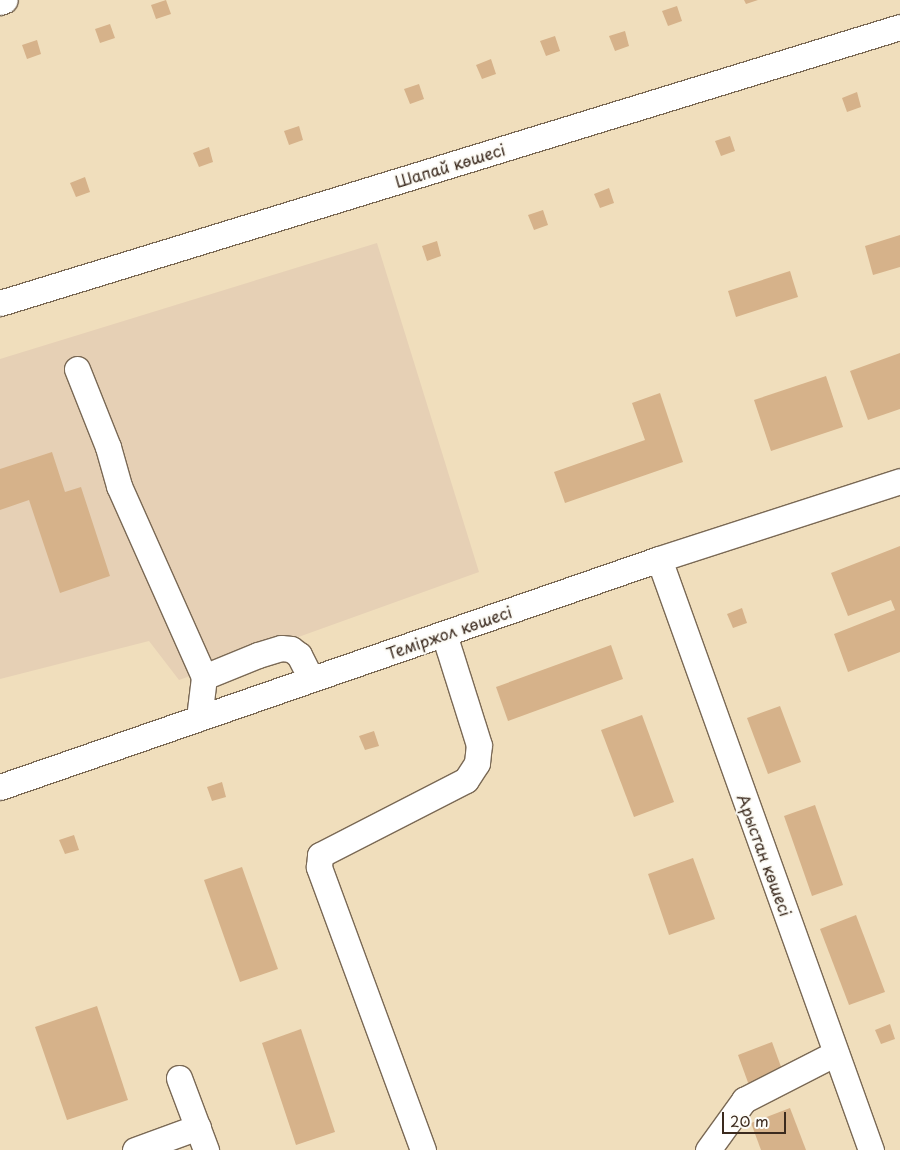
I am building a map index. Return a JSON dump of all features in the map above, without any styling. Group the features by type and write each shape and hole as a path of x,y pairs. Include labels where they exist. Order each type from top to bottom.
{"street":[{"path":"0,2 6,0"},
{"name":"Шапай көшесі","path":"0,303 900,27"},
{"path":"77,370 108,447 119,486 204,677 199,718"},
{"name":"Теміржол көшесі","path":"0,787 659,559 900,481"},
{"name":"Арыстан көшесі","path":"659,559 871,1150"},
{"path":"423,1150 319,867 320,855 466,780 477,763 479,746 444,634"},
{"path":"204,677 281,648 291,649 299,655 312,679"},
{"path":"708,1150 744,1100 836,1053"},
{"path":"135,1150 202,1139 179,1078"}],"shaded area":[{"path":"377,243 479,572 179,680 149,641 0,679 0,359"}],"building":[{"path":"166,0 171,14 156,19 151,5"},
{"path":"744,0 758,0 746,4"},
{"path":"677,6 682,21 668,26 662,11"},
{"path":"110,24 115,38 100,43 95,29"},
{"path":"625,31 629,46 615,51 609,36"},
{"path":"555,36 560,51 546,56 540,41"},
{"path":"37,40 41,54 27,59 22,45"},
{"path":"491,59 496,74 482,79 476,65"},
{"path":"419,84 424,99 410,104 404,89"},
{"path":"857,92 861,107 847,112 842,98"},
{"path":"299,126 303,140 289,145 284,131"},
{"path":"730,136 735,151 721,156 715,141"},
{"path":"209,147 213,162 199,167 193,153"},
{"path":"85,177 90,192 76,197 70,183"},
{"path":"609,188 614,203 600,208 594,194"},
{"path":"543,210 548,225 534,230 528,215"},
{"path":"900,235 900,267 873,275 865,246"},
{"path":"437,241 441,256 427,261 422,246"},
{"path":"790,271 798,297 736,317 728,291"},
{"path":"900,353 900,409 868,420 850,371"},
{"path":"826,376 843,427 771,451 754,400"},
{"path":"660,393 683,462 565,503 554,472 645,440 632,403"},
{"path":"52,452 65,492 81,487 110,576 60,593 29,500 0,510 0,469"},
{"path":"900,546 900,652 848,672 834,634 895,610 891,600 848,616 831,573"},
{"path":"742,608 747,623 733,628 727,614"},
{"path":"611,645 623,679 508,721 496,687"},
{"path":"780,706 801,762 768,774 747,718"},
{"path":"642,715 674,802 634,817 601,730"},
{"path":"374,731 379,746 365,750 359,736"},
{"path":"222,782 226,797 212,801 207,787"},
{"path":"815,805 843,885 812,896 784,816"},
{"path":"74,835 79,850 65,854 59,840"},
{"path":"693,858 715,919 669,935 648,874"},
{"path":"242,867 278,969 240,982 204,880"},
{"path":"856,915 885,992 849,1005 820,929"},
{"path":"97,1006 128,1100 67,1120 35,1027"},
{"path":"890,1024 895,1039 881,1044 875,1030"},
{"path":"301,1029 335,1132 296,1145 262,1043"},
{"path":"772,1042 784,1075 750,1088 738,1055"},
{"path":"790,1108 806,1150 761,1150 751,1123"}]}
